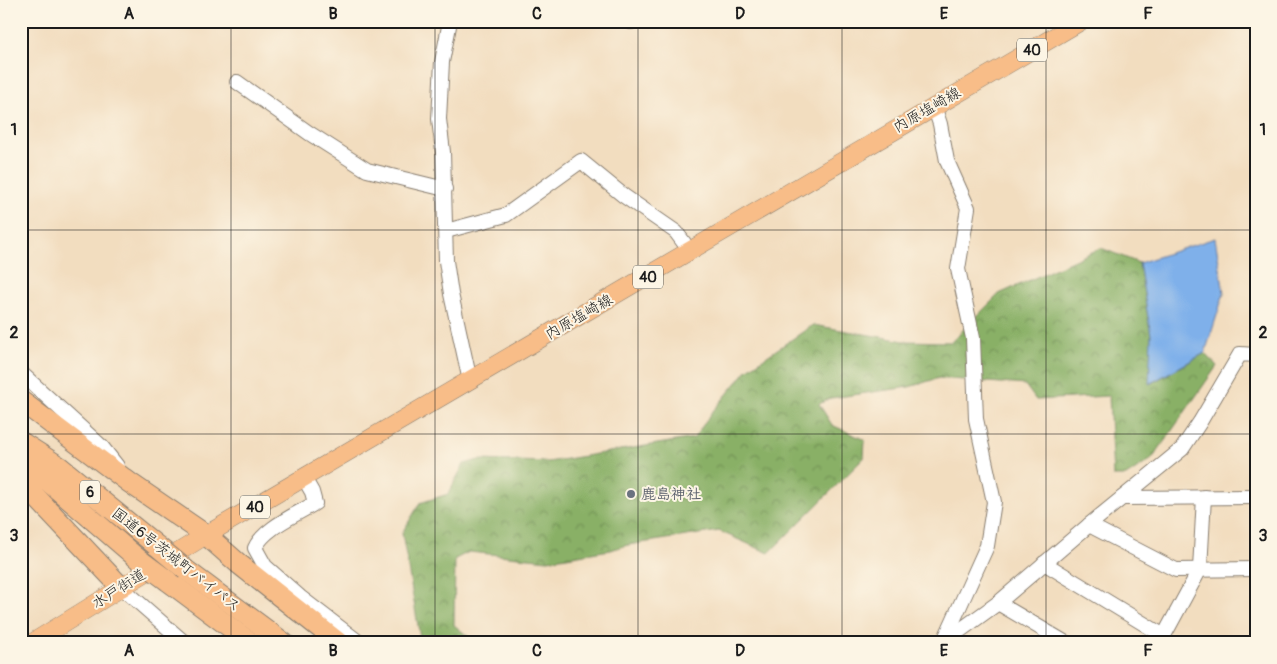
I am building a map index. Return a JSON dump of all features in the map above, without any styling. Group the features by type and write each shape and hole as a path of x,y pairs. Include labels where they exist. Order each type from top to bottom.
{"highway":[{"path":"21,401 130,482 206,535 254,576 339,643"},
{"name":"国道6号茨城町バイパス","path":"21,442 60,467 186,570 284,643"},
{"name":"国道6号茨城町バイパス","path":"21,458 136,558 251,643"},
{"path":"21,481 122,587"}],"main road":[{"name":"内原塩崎線","path":"206,535 690,252 1076,23"},
{"name":"水戸街道","path":"32,643 206,535"}],"street":[{"path":"450,21 442,62 439,119 445,189 446,261 451,294 470,381"},
{"path":"237,82 309,133 368,170 445,189"},
{"path":"934,106 940,124 947,161 968,208 958,269 972,338 976,419 994,502 987,546 943,643"},
{"path":"446,231 506,215 581,161 624,196 676,232 690,252"},
{"path":"943,643 998,604 1089,524 1182,449 1240,354 1256,355"},
{"path":"21,373 102,447 130,482"},
{"path":"304,478 312,492 315,503 268,532 259,539 255,548 265,566 307,603 360,643"},
{"path":"21,497 32,504 50,510"},
{"path":"1044,563 1162,639 1200,569 1204,497"},
{"path":"1122,498 1256,498"},
{"path":"1089,524 1176,570 1256,569"},
{"path":"122,587 185,643"},
{"path":"998,604 1066,643"}],"green space":[{"path":"1101,248 1139,263 1151,335 1150,384 1205,353 1217,366 1152,459 1126,476 1113,476 1109,396 1036,400 1025,385 939,378 909,387 831,398 819,404 832,425 865,440 864,458 769,553 719,531 548,560 469,552 455,559 454,625 476,643 421,643 402,533 420,503 448,494 464,464 479,460 548,462 694,438 713,411 748,369 813,325 904,341 951,342 999,294"}],"water":[{"path":"1215,238 1224,293 1205,353 1149,384 1151,335 1139,263"}],"place":[{"name":"鹿島神社","path":"631,494"}]}
